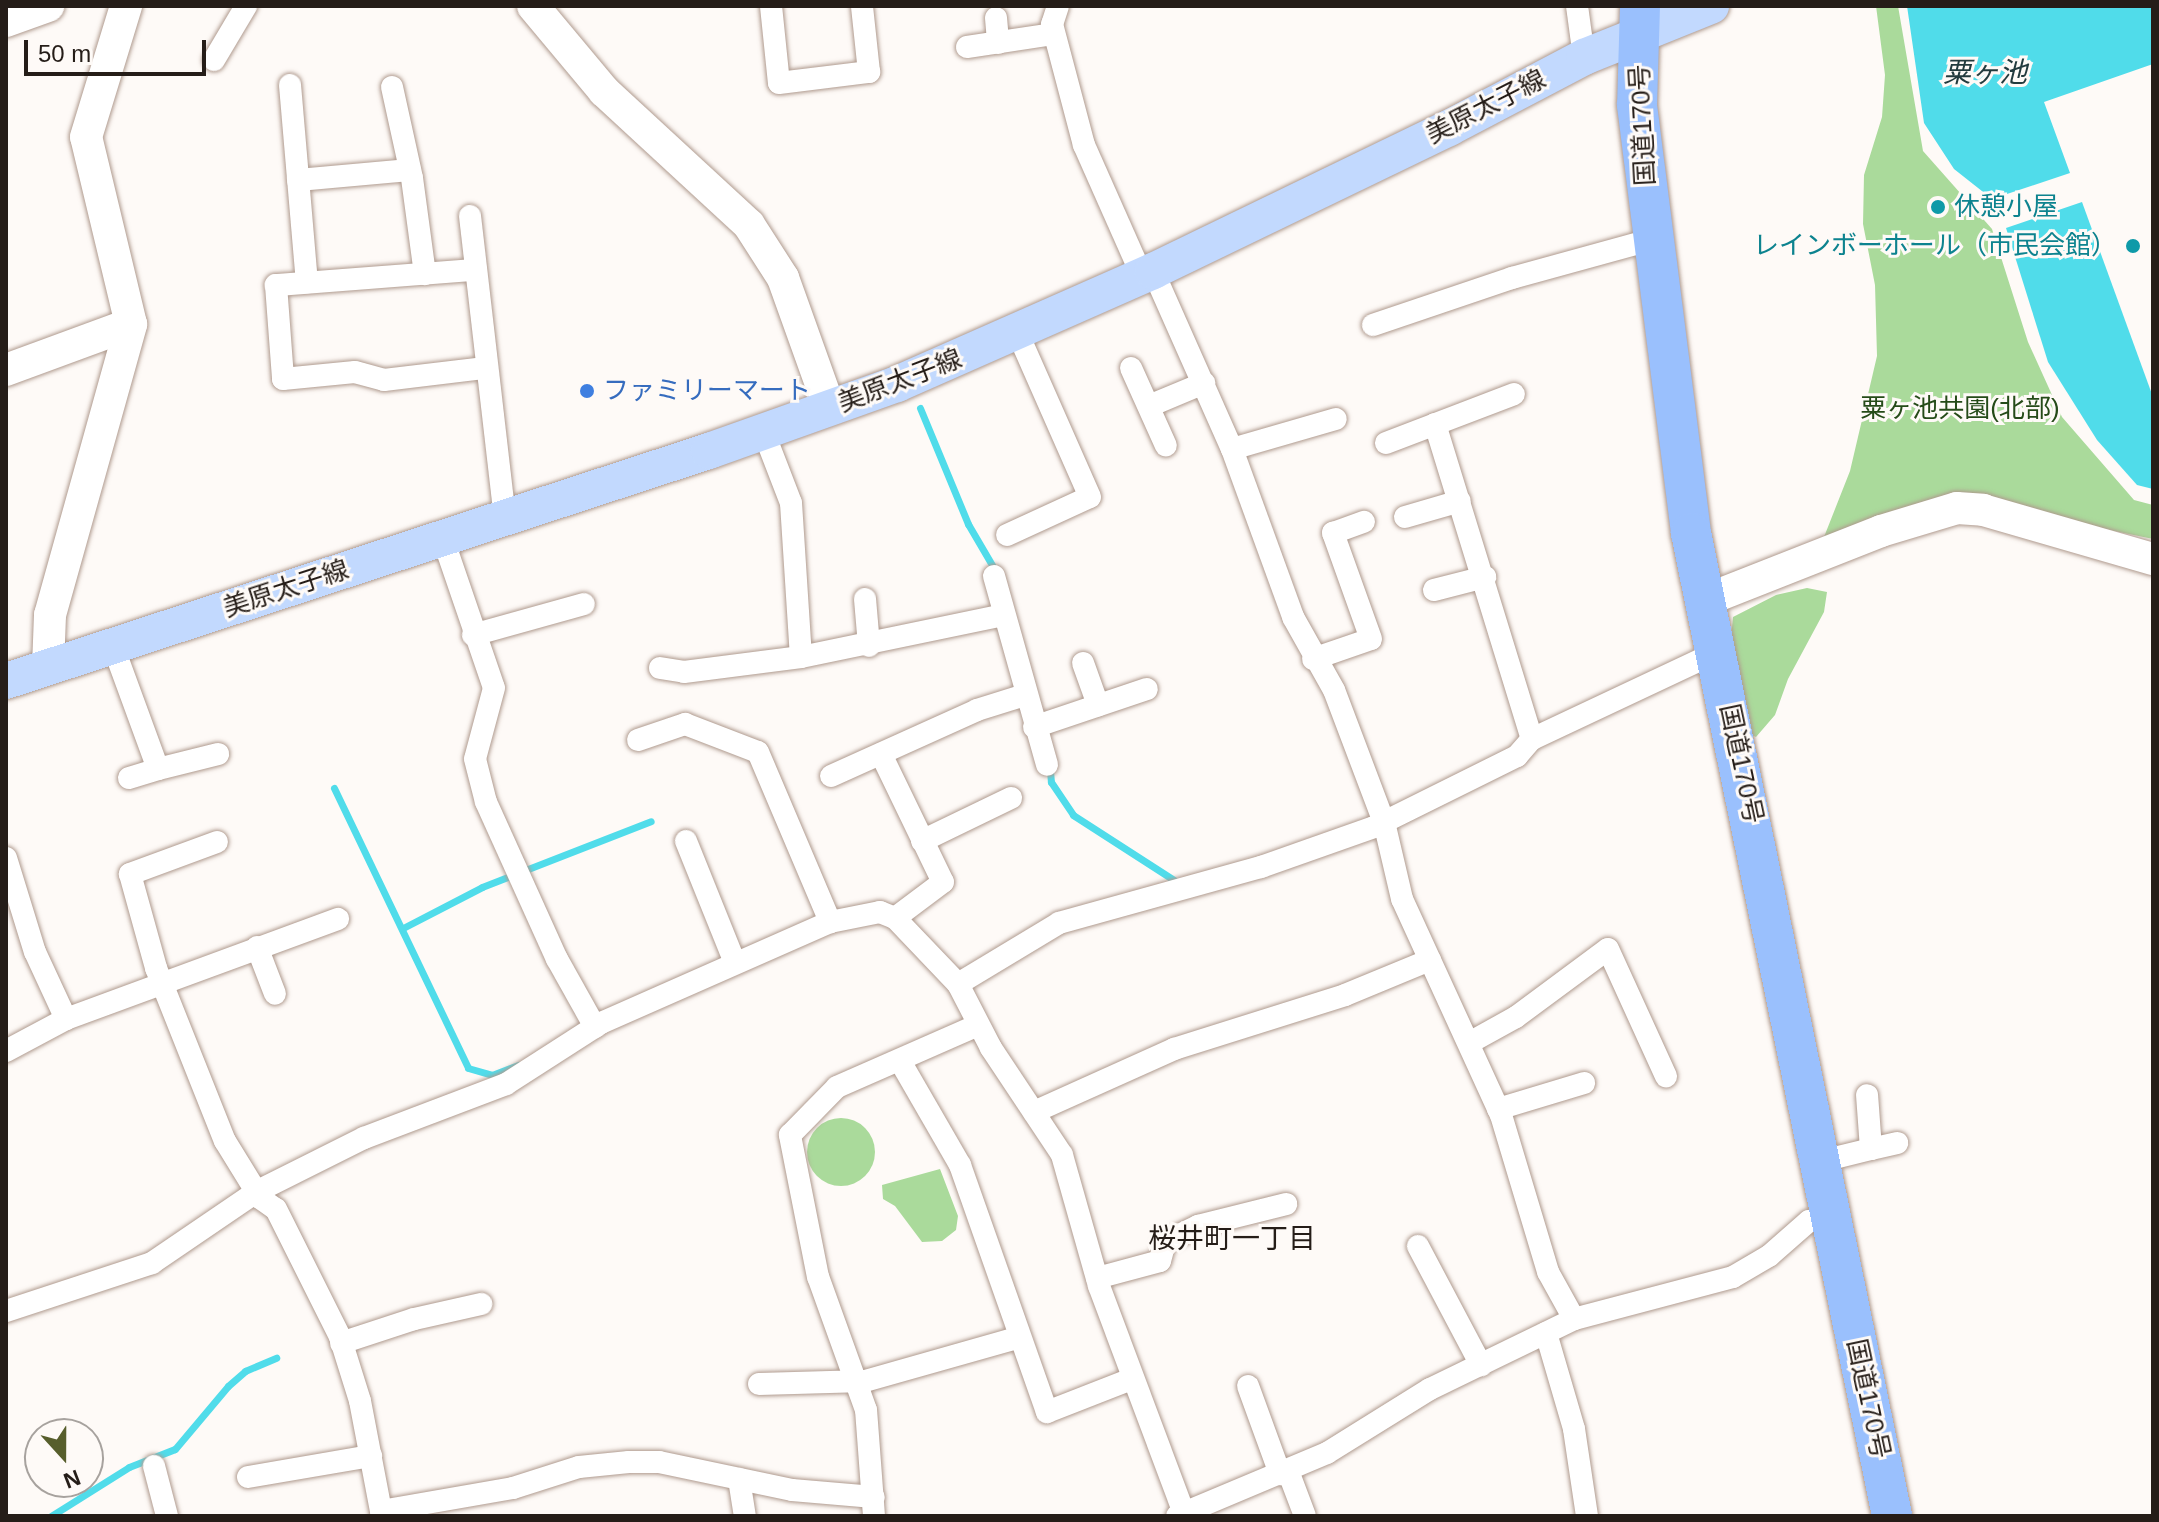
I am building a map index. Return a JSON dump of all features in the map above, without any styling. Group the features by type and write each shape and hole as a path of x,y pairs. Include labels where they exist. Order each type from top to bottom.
{"highway":[{"name":"国道170号","path":"1640,18 1637,105 1650,240 1691,533 1892,1516"}],"main road":[{"name":"美原太子線","path":"6,681 830,409 1018,334 1148,274 1584,57 1640,18 1711,6"}],"street":[{"path":"6,21 48,6"},
{"path":"48,667 50,615 131,324 86,137 126,6"},
{"path":"214,60 246,6"},
{"path":"533,6 604,91 749,225 783,278 830,409"},
{"path":"771,6 779,83 869,72 862,6"},
{"path":"1058,6 1054,34 1084,145 1204,383 1232,449 1271,566 1313,659 1334,690 1384,822 1402,899 1498,1109 1548,1272 1574,1319"},
{"path":"1577,6 1584,57"},
{"path":"996,18 998,43"},
{"path":"967,47 1054,34"},
{"path":"290,85 307,282"},
{"path":"392,87 410,170 425,274"},
{"path":"298,180 410,170"},
{"path":"470,216 473,270 505,518"},
{"path":"1373,325 1512,278 1650,240"},
{"path":"473,270 276,285 283,379 355,372 384,380 485,368"},
{"path":"6,370 131,324"},
{"path":"1007,535 1090,497 1018,334"},
{"path":"1131,368 1166,446"},
{"path":"1149,406 1204,383"},
{"path":"1386,443 1514,394"},
{"path":"1232,449 1336,419"},
{"path":"1435,424 1485,577 1490,616 1532,739"},
{"path":"764,433 791,503 801,657"},
{"path":"1405,517 1460,501"},
{"path":"1706,600 1881,531 1957,508 1983,510 2153,559"},
{"path":"1313,659 1371,639 1333,533 1364,522"},
{"path":"443,539 473,635 494,688 475,759 486,802 557,959 595,1027"},
{"path":"994,576 1047,765"},
{"path":"1434,590 1485,577"},
{"path":"865,599 869,646"},
{"path":"473,635 584,604"},
{"path":"660,668 684,672 801,657 869,646 1004,615"},
{"path":"113,646 158,769"},
{"path":"958,984 1059,923 1261,867 1384,822 1517,756 1532,739 1717,652"},
{"path":"1083,663 1098,705"},
{"path":"1034,727 1147,689"},
{"path":"831,776 977,710 1025,695"},
{"path":"638,740 685,724 758,752 830,922"},
{"path":"129,778 218,754"},
{"path":"881,754 943,882 895,918"},
{"path":"922,841 1011,798"},
{"path":"686,841 735,963"},
{"path":"217,842 130,874 156,968 165,980 225,1141 256,1192 276,1209 341,1343 371,1456 382,1513 513,1488 579,1467 629,1462 659,1462 874,1506 866,1410 818,1277 790,1135 837,1087 978,1025"},
{"path":"6,858 35,952 66,1019"},
{"path":"6,1311 152,1263 256,1192 364,1138 506,1084 595,1027 735,963 830,922 880,912 895,918 958,984 978,1025 1062,1155 1097,1278 1182,1515 1284,1473 1481,1365 1574,1319 1733,1277 1769,1256 1809,1221 1830,1217"},
{"path":"6,1051 66,1019 165,980 338,919"},
{"path":"257,947 275,994"},
{"path":"1469,1043 1516,1017 1608,949 1666,1076"},
{"path":"1034,1112 1174,1049 1345,995 1430,960"},
{"path":"900,1061 960,1165 1047,1412 1131,1379"},
{"path":"1498,1109 1584,1083"},
{"path":"1867,1095 1871,1149"},
{"path":"1818,1162 1897,1143"},
{"path":"1097,1278 1160,1261 1165,1242 1198,1226 1286,1204"},
{"path":"1418,1246 1481,1365"},
{"path":"341,1343 414,1319 481,1304"},
{"path":"1546,1333 1574,1429 1587,1516"},
{"path":"759,1384 857,1382 1020,1337"},
{"path":"1248,1386 1305,1516"},
{"path":"248,1477 371,1456"},
{"path":"154,1466 167,1516"},
{"path":"739,1479 745,1516"}],"green space":[{"name":"粟ヶ池共園(北部)","path":"1876,6 1898,6 1923,151 1992,229 2028,342 2062,417 2134,500 2153,505 2153,539 2012,510 1824,537 1850,471 1877,356 1875,285 1863,224 1864,175 1882,117 1885,75"},
{"path":"1807,588 1827,592 1824,612 1788,679 1775,715 1756,737 1745,732 1730,649 1733,617 1776,595"},
{"path":"841,1118 865,1128 875,1152 865,1176 841,1186 817,1176 807,1152 817,1128"},
{"path":"940,1169 958,1216 956,1230 942,1241 922,1242 895,1206 883,1199 882,1185"}],"water":[{"name":"粟ヶ池","path":"1907,6 2153,6 2153,64 2044,102 2070,173 1992,199 1954,169 1924,123"},
{"path":"2082,202 2153,397 2153,489 2137,485 2097,440 2048,362 2006,228"}],"waterway":[{"path":"920,408 968,524 996,572"},
{"path":"1050,771 1051,782 1073,815 1174,880"},
{"path":"334,788 468,1068 492,1075 518,1065"},
{"path":"403,928 482,887 651,821"},
{"path":"51,1516 129,1467 175,1449 228,1386 245,1371 276,1358"}],"place":[{"name":"休憩小屋","path":"1938,207"},
{"name":"レインボーホール（市民会館）","path":"2133,246"},
{"name":"ファミリーマート","path":"587,391"}],"district":[{"name":"桜井町一丁目","path":"1232,1239"}]}
